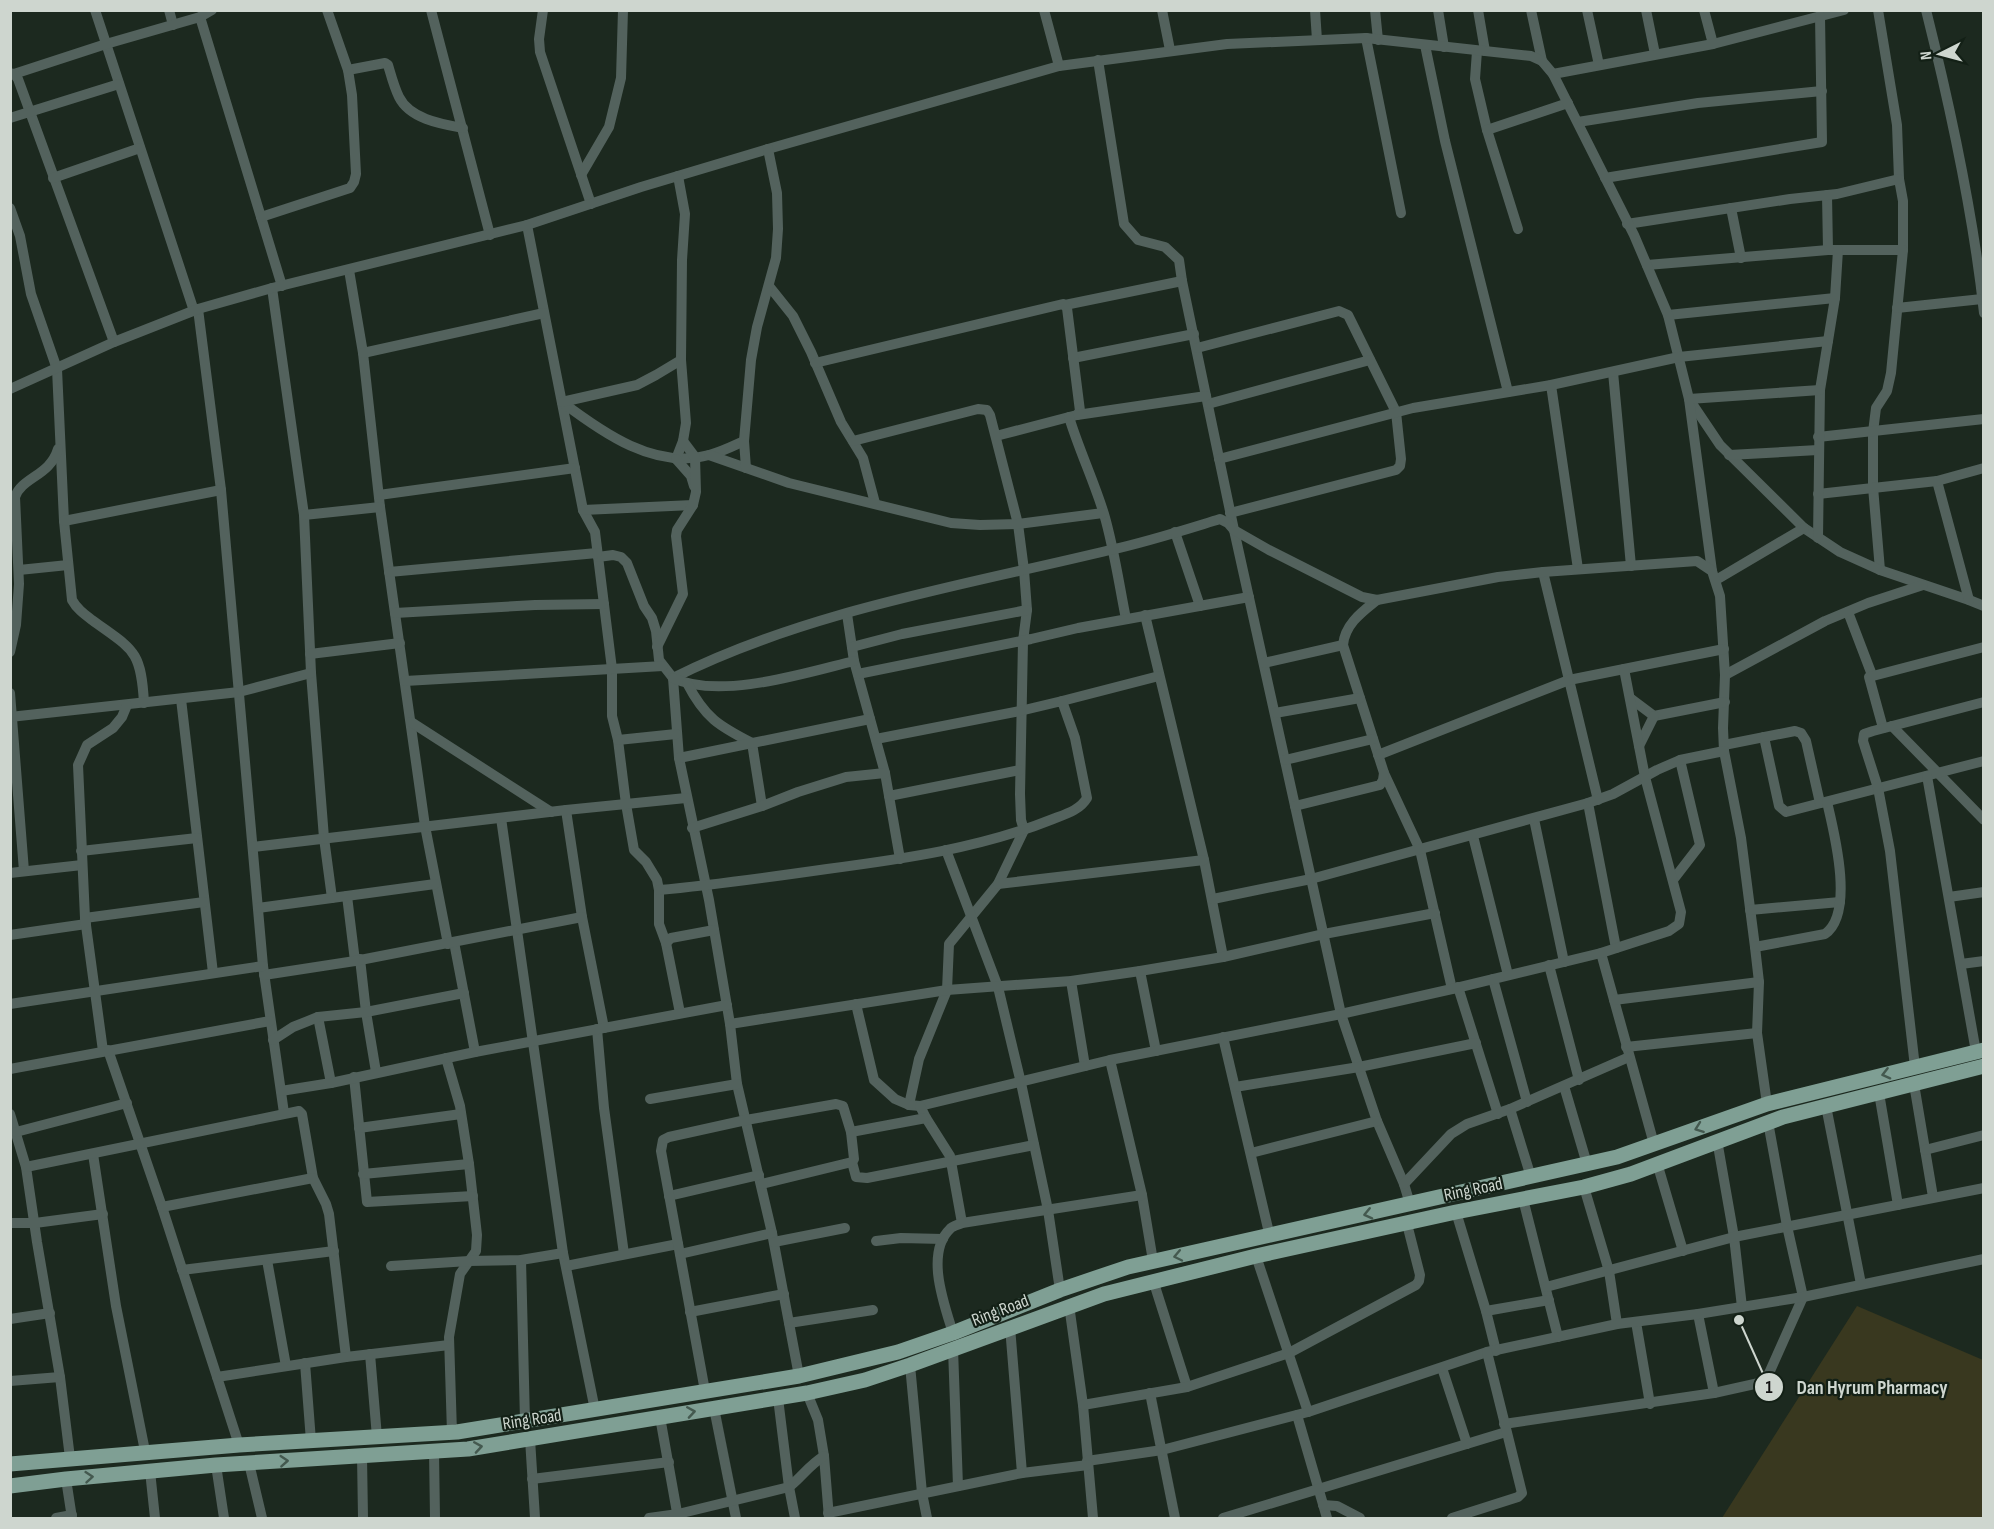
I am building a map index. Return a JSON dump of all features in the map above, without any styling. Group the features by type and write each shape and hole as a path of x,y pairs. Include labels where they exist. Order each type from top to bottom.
{"main road":[{"name":"Ring Road","path":"10,1464 145,1451 452,1433 799,1376 898,1352 1060,1290 1128,1267 1270,1237 1617,1157 1767,1104 1980,1051"},
{"name":"Ring Road","path":"10,1486 216,1465 468,1449 807,1393 865,1380 1069,1305 1154,1280 1456,1212 1584,1187 1631,1174 1768,1122 1983,1066"}],"street":[{"path":"95,10 196,310 221,490 263,970 284,1113"},
{"path":"169,10 173,25"},
{"path":"114,342 18,79 12,73 200,17 212,10"},
{"path":"261,217 350,188 354,182 356,174 352,95 348,70 327,10"},
{"path":"431,10 490,235"},
{"path":"543,10 539,39 540,52 591,204"},
{"path":"581,176 609,127 621,78 623,10"},
{"path":"1044,10 1059,66"},
{"path":"1162,10 1170,50"},
{"path":"1315,10 1317,40"},
{"path":"1375,10 1378,40"},
{"path":"1438,10 1444,47"},
{"path":"1478,10 1481,51 1475,80 1487,130 1518,229"},
{"path":"1531,10 1542,61"},
{"path":"1587,10 1599,65"},
{"path":"1646,10 1655,54"},
{"path":"1704,10 1713,44"},
{"path":"1553,74 1713,44 1844,10"},
{"path":"1878,10 1897,125 1899,179 1903,201 1903,250 1891,374 1887,391 1876,408 1873,432 1873,487 1880,570"},
{"path":"1926,10 1947,93 1967,194 1983,313"},
{"path":"1605,178 1822,142 1825,14"},
{"path":"200,17 261,217 277,287 304,515 311,674 324,838 332,898"},
{"path":"1366,38 1401,213"},
{"path":"10,389 114,342 196,310 277,287 527,225 768,149 1059,66 1227,44 1366,38 1531,56 1542,61 1553,74 1647,265 1668,315 1689,399 1714,575 1720,596 1725,675 1724,748 1741,838 1755,947 1759,982 1757,1033 1767,1104"},
{"path":"1425,45 1445,141 1508,392"},
{"path":"1098,60 1124,224 1138,240 1165,247 1179,260 1230,513 1341,1014 1377,1121 1404,1184 1410,1204"},
{"path":"348,70 385,63 388,65 400,99 406,107 438,124 463,128"},
{"path":"10,118 119,84"},
{"path":"1578,122 1698,103 1822,91"},
{"path":"1487,130 1568,103"},
{"path":"53,178 140,148"},
{"path":"746,468 744,441 751,360 757,327 776,258 778,229 777,193 768,149"},
{"path":"676,459 683,441 686,423 681,360 685,214 678,176"},
{"path":"1627,224 1827,195 1899,179"},
{"path":"1818,538 1818,437 1821,390 1835,298 1827,195"},
{"path":"10,208 20,236 31,294 57,369 64,521 70,591 75,606 130,648 142,672 144,703"},
{"path":"1731,208 1741,258"},
{"path":"527,225 583,510 595,532 612,669 612,716 618,740 634,850 646,862 657,880 659,924 666,943 680,1013"},
{"path":"1647,265 1833,250 1903,250"},
{"path":"349,270 363,353 380,507 425,826 435,884 464,993 475,1052"},
{"path":"815,363 1063,304 1182,281"},
{"path":"769,286 793,316 841,422 863,458 875,503"},
{"path":"1668,315 1835,298"},
{"path":"1897,308 1982,299"},
{"path":"1065,305 1080,406 1073,416 1085,465 1103,513 1113,550 1126,619"},
{"path":"1197,348 1339,310 1348,315 1396,412 1401,459 1400,466 1396,470 1230,513"},
{"path":"363,353 544,313"},
{"path":"1073,358 1194,334"},
{"path":"1219,459 1396,412 1613,372 1679,357 1828,341"},
{"path":"562,402 637,384 681,360"},
{"path":"996,436 1073,416 1207,400 1370,360"},
{"path":"1613,372 1631,566"},
{"path":"1551,384 1578,569"},
{"path":"1689,399 1821,390"},
{"path":"1689,399 1720,446 1804,528 1818,538 1840,552 1880,570 1983,606"},
{"path":"562,402 600,430 655,455 676,459 709,455 744,441"},
{"path":"853,441 978,410 987,410 996,436 1018,524 1024,570 1027,610 1023,641 1020,711 1021,820 1024,830 998,884 949,944 947,990 919,1059 909,1105"},
{"path":"1818,437 1983,419"},
{"path":"11,646 16,625 20,584 16,565 15,496 18,489 42,473 53,462 60,440"},
{"path":"657,648 683,594 676,536 677,530 693,504 696,492 695,457 683,441"},
{"path":"1729,455 1818,450"},
{"path":"709,455 789,483 951,523 1018,524 1103,513"},
{"path":"676,459 691,476 696,492"},
{"path":"379,495 575,468"},
{"path":"1818,494 1937,481 1983,468"},
{"path":"1937,481 1969,600"},
{"path":"64,521 221,490"},
{"path":"583,510 693,504"},
{"path":"304,515 380,507"},
{"path":"673,678 746,645 847,614 1113,550 1220,519 1234,530 1269,550 1362,597 1377,600 1498,577 1578,569 1697,561 1714,575"},
{"path":"1714,575 1804,528"},
{"path":"1175,532 1200,606"},
{"path":"389,572 598,555 621,557 627,563 644,606 652,618 656,631 659,660 673,678 679,758 714,930 730,1024 737,1084 773,1237 799,1376"},
{"path":"16,565 68,565"},
{"path":"1543,572 1569,680 1593,802 1616,948"},
{"path":"1725,675 1825,621 1923,585"},
{"path":"858,674 1144,615 1250,597"},
{"path":"1377,600 1347,629 1343,645 1384,773 1420,850 1434,913 1455,988 1498,1113"},
{"path":"395,613 535,605 604,604"},
{"path":"852,647 902,634 1027,610"},
{"path":"1848,612 1872,675"},
{"path":"847,614 854,661 885,773 900,859"},
{"path":"1144,615 1204,860 1223,957"},
{"path":"310,654 400,643"},
{"path":"1264,663 1343,645"},
{"path":"1983,647 1869,677 1888,727 1933,774 1983,820"},
{"path":"1378,754 1569,680 1724,649"},
{"path":"673,678 687,683 729,687 773,680 854,661"},
{"path":"405,681 663,666"},
{"path":"856,1004 874,1080 896,1099 909,1105 920,1106 1110,1060 1341,1014 1455,988 1564,962 1669,931 1679,924 1681,912 1645,777 1624,669"},
{"path":"11,717 239,692 311,674"},
{"path":"876,739 1020,711 1159,676"},
{"path":"687,683 697,703 709,717 726,730 752,743"},
{"path":"10,693 24,871"},
{"path":"1275,713 1360,698"},
{"path":"1630,698 1654,716 1725,702"},
{"path":"181,699 213,973"},
{"path":"659,890 706,886 900,859 1024,830 1076,810 1084,804 1087,798 1075,738 1062,701"},
{"path":"1915,1067 1890,851 1878,788 1863,741 1864,734 1983,702"},
{"path":"127,705 122,717 113,728 87,746 78,765 81,851 94,990 106,1050 141,1144 239,1445"},
{"path":"1639,746 1654,716"},
{"path":"679,758 870,719"},
{"path":"411,722 551,812"},
{"path":"1213,899 1311,879 1593,802 1680,760 1795,731 1801,733 1806,741 1836,841 1841,886 1840,902 1832,930 1825,934 1755,947"},
{"path":"618,740 676,734"},
{"path":"1764,737 1779,806 1786,812 1983,761"},
{"path":"1285,760 1373,739"},
{"path":"752,743 762,806"},
{"path":"1673,880 1700,845 1680,760"},
{"path":"889,796 1020,770"},
{"path":"693,828 846,777 885,773"},
{"path":"1295,806 1380,785 1384,773"},
{"path":"1933,774 1949,897 1980,1051"},
{"path":"252,846 686,798"},
{"path":"566,810 600,1028 604,1107 624,1254"},
{"path":"501,818 563,1253 595,1410"},
{"path":"1534,819 1564,962"},
{"path":"1473,836 1508,975"},
{"path":"81,851 197,838"},
{"path":"946,850 998,987 1048,1210 1060,1290"},
{"path":"998,884 1204,860"},
{"path":"10,873 82,865"},
{"path":"258,908 435,884"},
{"path":"1949,897 1983,892"},
{"path":"347,896 376,1072"},
{"path":"10,936 204,902"},
{"path":"1750,910 1840,902"},
{"path":"730,1024 947,990 1071,981 1140,971 1223,957 1324,934 1434,913"},
{"path":"10,1004 213,973 358,960 582,917"},
{"path":"666,943 671,938 714,930"},
{"path":"1601,952 1654,1144"},
{"path":"1961,964 1983,961"},
{"path":"1549,965 1579,1080"},
{"path":"1140,971 1156,1051"},
{"path":"1493,979 1527,1102"},
{"path":"1071,981 1085,1066"},
{"path":"1614,1000 1759,982"},
{"path":"273,1040 318,1017 366,1012 464,993"},
{"path":"281,1090 331,1083 475,1052 727,1005"},
{"path":"318,1017 331,1083"},
{"path":"10,1069 270,1022"},
{"path":"1404,1184 1451,1134 1467,1124 1579,1080 1628,1052 1757,1033"},
{"path":"1223,1037 1270,1237"},
{"path":"1235,1087 1359,1067 1476,1044"},
{"path":"446,1058 457,1091 469,1164 477,1235 476,1251 460,1274 449,1345 452,1433"},
{"path":"1110,1060 1142,1195 1153,1261"},
{"path":"354,1077 367,1202 472,1196"},
{"path":"650,1099 737,1084"},
{"path":"1914,1084 1933,1197"},
{"path":"1564,1086 1587,1164"},
{"path":"1879,1093 1898,1205"},
{"path":"16,1132 127,1103"},
{"path":"705,1392 661,1152 663,1140 746,1120 836,1104 843,1106 851,1132 854,1159 852,1162 856,1177 867,1178 1034,1144"},
{"path":"920,1106 951,1160 962,1223"},
{"path":"1827,1106 1861,1284"},
{"path":"1510,1109 1531,1177"},
{"path":"26,1167 296,1110 302,1114 313,1178 326,1204 334,1251 346,1357"},
{"path":"10,1113 26,1167 60,1377 70,1458"},
{"path":"359,1128 461,1114"},
{"path":"851,1132 926,1118"},
{"path":"1251,1153 1377,1121"},
{"path":"1223,1518 1241,1516 1467,1444 1505,1428 1714,1393 1766,1380 1803,1297 1768,1122"},
{"path":"1925,1150 1983,1135"},
{"path":"1717,1140 1734,1237 1742,1306"},
{"path":"93,1154 116,1306 145,1451"},
{"path":"669,1196 852,1162"},
{"path":"1657,1163 1683,1251"},
{"path":"363,1174 469,1164"},
{"path":"162,1207 313,1178"},
{"path":"1584,1187 1609,1271 1617,1324"},
{"path":"1546,1287 1734,1237 1983,1188"},
{"path":"952,1333 942,1299 937,1258 939,1246 950,1228 962,1223 1142,1195"},
{"path":"1523,1199 1558,1337"},
{"path":"1452,1518 1475,1514 1518,1497 1522,1493 1505,1428 1486,1311 1456,1212"},
{"path":"10,1222 35,1223 102,1214"},
{"path":"1083,1405 1187,1387 1289,1353 1416,1285 1420,1275 1407,1224"},
{"path":"566,1266 624,1254 845,1228"},
{"path":"876,1241 901,1238 944,1239"},
{"path":"182,1270 334,1251"},
{"path":"391,1266 521,1260 563,1253"},
{"path":"1256,1256 1289,1353 1327,1518"},
{"path":"807,1393 818,1420 824,1456 828,1515 1022,1473 1162,1450 1303,1414 1492,1351 1617,1324 1803,1297 1983,1259"},
{"path":"267,1260 286,1366"},
{"path":"521,1260 525,1421"},
{"path":"1154,1280 1187,1387"},
{"path":"690,1312 784,1294"},
{"path":"1486,1311 1549,1300"},
{"path":"1069,1305 1083,1405 1093,1518"},
{"path":"789,1323 873,1310"},
{"path":"10,1319 50,1313"},
{"path":"1698,1314 1714,1393"},
{"path":"1636,1322 1650,1404"},
{"path":"1010,1327 1022,1473"},
{"path":"217,1377 346,1357 449,1345"},
{"path":"953,1349 958,1486"},
{"path":"370,1354 376,1437"},
{"path":"305,1363 311,1441"},
{"path":"910,1365 922,1493 927,1518"},
{"path":"1442,1368 1467,1444"},
{"path":"10,1381 60,1377"},
{"path":"1150,1393 1175,1518"},
{"path":"778,1398 795,1518"},
{"path":"714,1408 736,1518"},
{"path":"660,1417 678,1516"},
{"path":"530,1439 535,1518"},
{"path":"434,1451 435,1518"},
{"path":"362,1456 363,1518"},
{"path":"649,1518 678,1516 789,1487 798,1480 808,1466 824,1456"},
{"path":"532,1479 669,1462"},
{"path":"249,1463 262,1518"},
{"path":"216,1465 224,1518"},
{"path":"150,1471 155,1518"},
{"path":"56,1518 72,1517 66,1479"},
{"path":"1323,1504 1337,1506 1360,1518"}],"shaded area":[{"path":"1857,1306 1983,1360 1983,1518 1722,1518"}],"place":[{"name":"Dan Hyrum Pharmacy","path":"1739,1320"}]}
